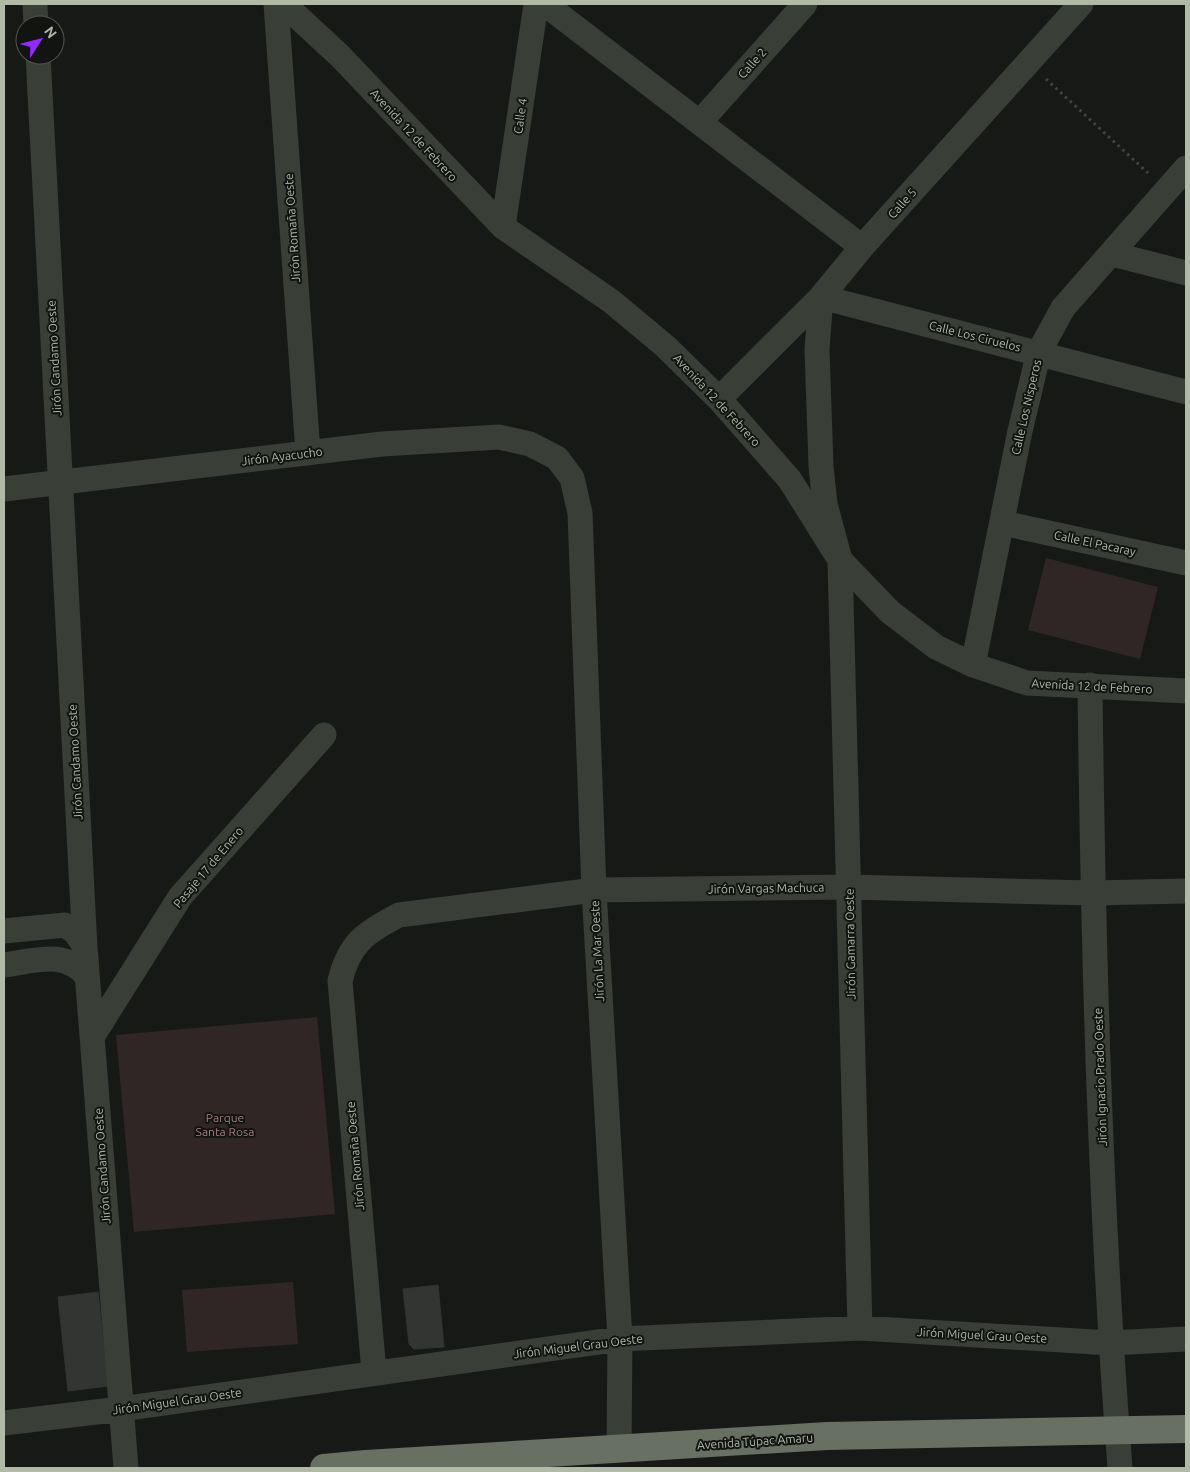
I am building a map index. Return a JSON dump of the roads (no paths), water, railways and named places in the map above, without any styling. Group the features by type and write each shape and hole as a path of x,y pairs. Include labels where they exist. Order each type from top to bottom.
{"highway":[{"name":"Avenida Túpac Amaru","path":"324,1468 827,1436 1186,1429"}],"street":[{"name":"Jirón Romaña Oeste","path":"276,4 308,453"},
{"name":"Avenida 12 de Febrero","path":"284,4 340,56 503,228 611,301 665,346 719,399 790,480 840,560 890,612 936,647 973,665 1027,683 1186,691"},
{"name":"Calle 4","path":"503,228 536,4"},
{"path":"545,4 862,247"},
{"name":"Calle 2","path":"700,122 805,4"},
{"name":"Calle 5","path":"719,399 821,297 862,247 1081,4"},
{"name":"Jirón Candamo Oeste","path":"39,65 85,947 126,1468"},
{"name":"Calle Los Nisperos","path":"973,665 1003,523 1020,430 1038,352 1063,308 1186,168"},
{"path":"1112,254 1186,273"},
{"name":"Calle Los Ciruelos","path":"821,297 1186,392"},
{"name":"Jirón Gamarra Oeste","path":"821,297 817,349 821,466 825,504 840,560 860,1328"},
{"name":"Jirón Ayacucho","path":"4,489 382,444 499,437 530,444 557,458"},
{"name":"Jirón La Mar Oeste","path":"557,458 572,478 580,512 594,890 620,1339 619,1449"},
{"name":"Calle El Pacaray","path":"1003,523 1186,563"},
{"name":"Jirón Ignacio Prado Oeste","path":"1090,685 1092,893 1111,1343 1120,1468"},
{"name":"Pasaje 17 de Enero","path":"92,1037 180,897 324,735"},
{"name":"Jirón Vargas Machuca","path":"355,943 376,927 399,915 594,890 848,888 1092,893 1186,891"},
{"path":"4,931 65,925 76,933 85,947"},
{"name":"Jirón Romaña Oeste","path":"355,943 344,961 340,981 374,1372"},
{"path":"4,965 60,958 80,967 87,976"},
{"name":"Jirón Miguel Grau Oeste","path":"4,1423 121,1409 620,1339 860,1328 1111,1343 1186,1339"}],"park label":[{"name":"Parque Santa Rosa","path":"225,1124"}]}
